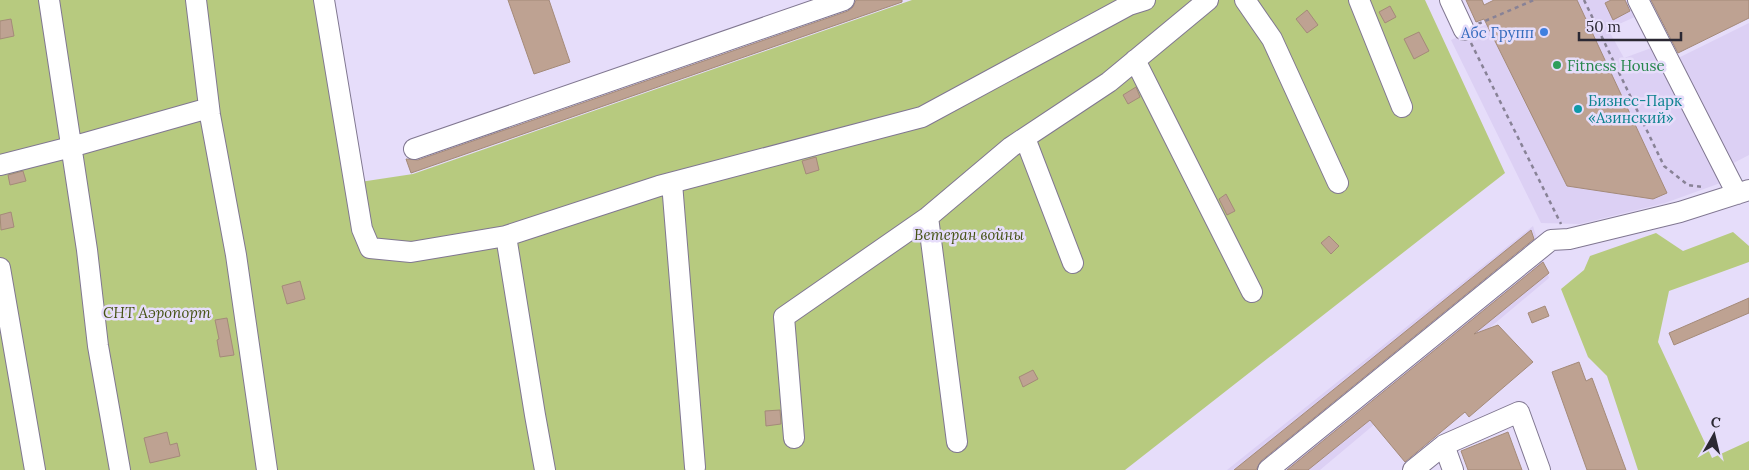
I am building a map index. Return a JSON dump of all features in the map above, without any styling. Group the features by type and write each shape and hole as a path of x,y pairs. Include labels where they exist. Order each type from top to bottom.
{"lane":[{"path":"50,0 87,250 98,346 120,470"},
{"path":"196,0 209,108 236,255 267,470"},
{"path":"324,0 362,228 370,248 411,252 506,236 672,183 922,117 1129,5 1145,0"},
{"path":"414,149 843,0"},
{"path":"794,438 784,318 928,217 1012,147 1109,82 1208,0"},
{"path":"1245,0 1272,39 1338,183"},
{"path":"1360,0 1402,107"},
{"path":"1450,0 1464,30"},
{"path":"1268,470 1551,240 1569,239 1680,212 1743,192 1638,0"},
{"path":"1135,60 1252,292"},
{"path":"0,165 209,108"},
{"path":"1025,138 1072,263"},
{"path":"672,183 696,467"},
{"path":"928,217 957,442"},
{"path":"506,236 545,470"},
{"path":"0,268 35,470"},
{"path":"1413,470 1444,445 1519,412 1540,470"},
{"path":"1444,445 1453,470"}],"path":[{"path":"1534,0 1464,30 1569,239"},
{"path":"1584,0 1664,166 1688,185 1704,187"}],"shaded area":[{"path":"1541,0 1630,0 1637,16 1608,29 1624,58 1654,47 1664,65 1749,23 1749,155 1720,170 1726,181 1665,203 1580,224 1541,223 1451,40"},
{"path":"1533,226 1549,278 1320,470 1227,470"}],"green space":[{"name":"Ветеран войны","path":"0,0 331,0 360,182 413,174 912,0 1425,0 1505,173 1125,470 0,470"},
{"path":"1733,232 1749,246 1749,262 1669,291 1658,342 1712,458 1749,441 1749,470 1638,470 1607,376 1588,357 1561,289 1584,270 1590,256 1656,233 1683,251"}],"building":[{"path":"508,0 549,0 570,62 534,74"},
{"path":"856,0 902,0 902,2 411,173 406,159 418,160 848,11 853,7"},
{"name":"Бизнес-Парк «Азинский»","path":"1466,0 1482,0 1484,5 1494,0 1577,0 1667,193 1653,199 1567,186 1484,19 1476,22"},
{"path":"1611,0 1625,0 1630,11 1613,20 1605,3"},
{"path":"1651,0 1749,0 1749,18 1678,53"},
{"path":"1390,6 1396,17 1385,23 1379,12"},
{"path":"1307,10 1318,25 1307,33 1296,19"},
{"path":"11,19 14,36 0,39 0,21"},
{"path":"1419,32 1429,51 1414,59 1404,39"},
{"path":"1136,87 1140,97 1128,104 1123,95"},
{"path":"816,157 819,170 806,174 802,161"},
{"path":"23,171 26,181 10,185 8,175"},
{"path":"1226,194 1235,211 1227,215 1219,199"},
{"path":"11,212 14,227 1,230 0,215"},
{"path":"1531,230 1534,239 1261,461 1256,470 1234,470"},
{"path":"1329,236 1339,246 1331,254 1321,243"},
{"path":"1543,262 1549,273 1474,334 1498,325 1533,362 1469,417 1465,412 1405,462 1370,420 1308,470 1287,470"},
{"path":"300,281 305,299 287,304 282,286"},
{"path":"1749,298 1749,313 1674,345 1669,333"},
{"path":"1545,306 1549,316 1532,323 1528,313"},
{"path":"227,318 234,355 220,357 215,320"},
{"path":"1579,362 1586,381 1592,378 1626,470 1587,470 1552,372"},
{"path":"1033,370 1038,379 1023,387 1019,377"},
{"path":"780,410 781,424 766,426 765,411"},
{"path":"167,432 170,445 177,443 180,456 150,463 144,438"},
{"path":"1508,432 1522,470 1468,470 1461,451"}],"place":[{"name":"Абс Групп","path":"1544,32"},
{"name":"Fitness House","path":"1557,65"},
{"name":"Бизнес-Парк «Азинский»","path":"1578,109"}],"park label":[{"name":"СНТ Аэропорт","path":"157,312"}]}
